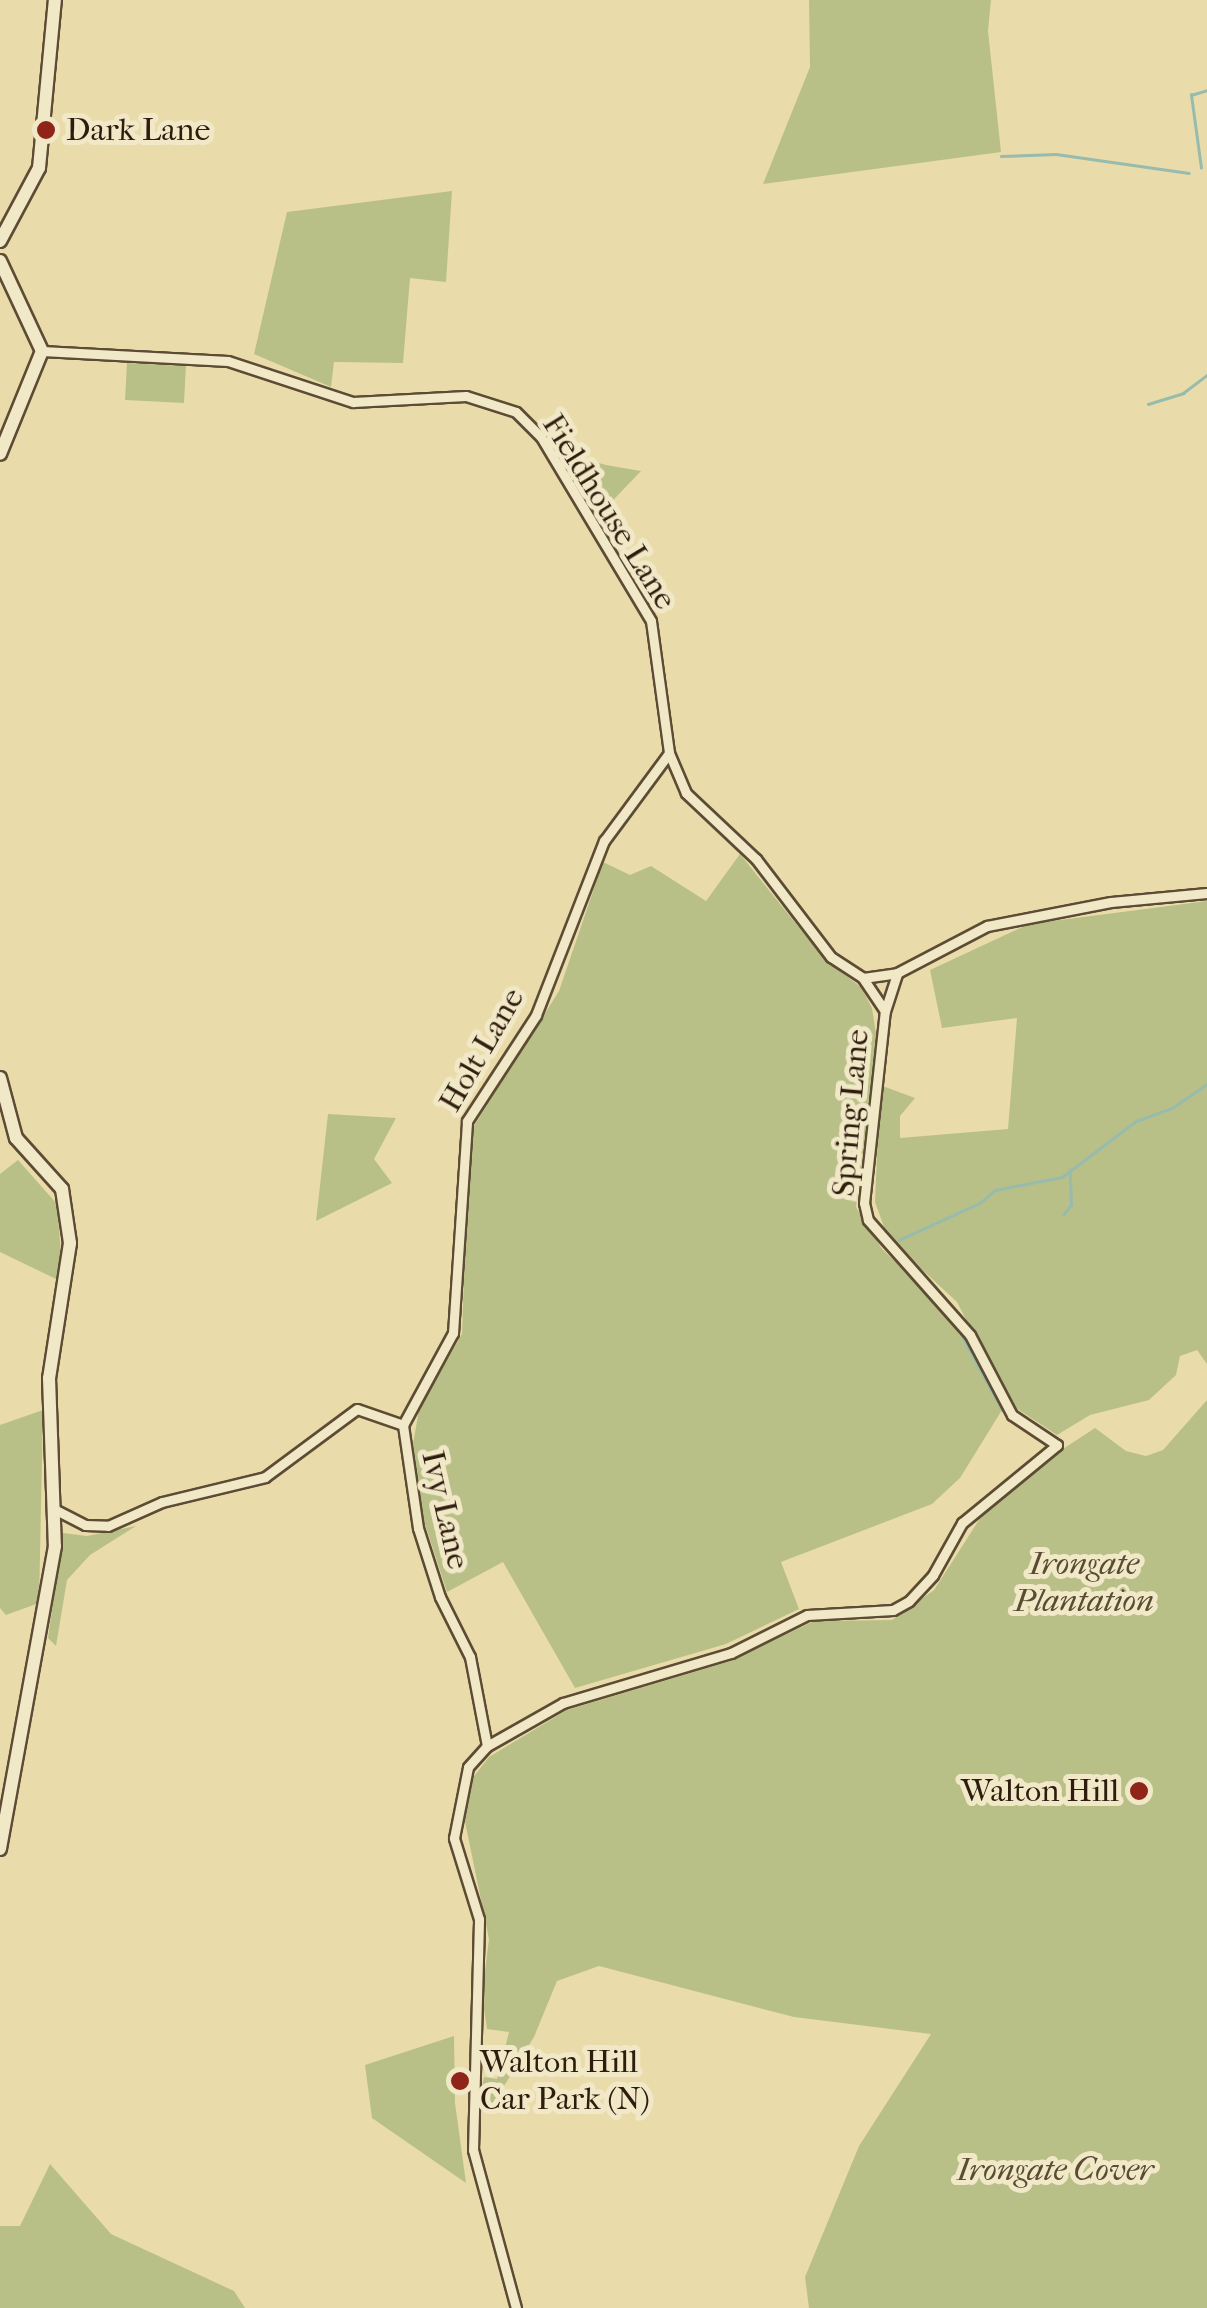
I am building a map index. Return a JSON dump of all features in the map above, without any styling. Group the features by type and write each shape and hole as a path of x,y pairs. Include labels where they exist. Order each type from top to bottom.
{"street":[{"path":"0,241 39,168 55,0"},
{"path":"0,261 42,351 0,454"},
{"name":"Fieldhouse Lane","path":"42,351 228,360 353,402 466,396 516,412 540,437 651,621 669,753 697,806 756,860 831,956 867,978"},
{"name":"Holt Lane","path":"403,1425 414,1394 453,1333 468,1122 536,1015 604,841 669,753"},
{"path":"867,978 897,973 988,926 1111,902 1207,893"},
{"name":"Spring Lane","path":"487,1746 563,1703 731,1653 806,1615 893,1610 910,1601 934,1575 962,1522 1056,1445 1012,1415 970,1335 868,1220 864,1202 885,1011 897,973"},
{"name":"Spring Lane","path":"867,978 885,1011"},
{"path":"0,1078 16,1138 62,1188 70,1211 68,1277 49,1378 56,1546 40,1655 0,1849"},
{"name":"Ivy Lane","path":"54,1508 85,1524 108,1526 162,1502 264,1477 357,1409 403,1425 418,1528 440,1597 470,1658 487,1746"},
{"path":"487,1746 462,1780 454,1838 479,1919 473,2150 516,2308"}],"green space":[{"path":"809,0 991,0 988,31 1001,152 763,184 810,67"},
{"path":"452,191 446,282 410,278 403,363 334,362 331,387 254,354 287,212"},
{"path":"127,363 186,366 184,403 125,400"},
{"path":"570,455 606,465 641,471 596,518"},
{"path":"740,854 825,960 861,987 872,1008 877,1040 856,1207 882,1249 943,1306 1002,1410 960,1478 932,1504 781,1562 799,1609 726,1644 575,1688 503,1562 447,1592 424,1521 413,1444 419,1410 462,1334 469,1134 559,991 603,862 630,875 651,866 706,901"},
{"path":"1207,901 1207,1364 1197,1350 1180,1356 1176,1375 1149,1400 1090,1415 1057,1435 1010,1404 957,1302 888,1238 875,1202 880,1085 915,1098 900,1116 900,1138 1008,1129 1017,1018 942,1028 930,970 1029,924"},
{"path":"328,1114 396,1118 374,1159 392,1183 316,1221"},
{"path":"18,1160 57,1204 62,1266 56,1279 0,1252 0,1174"},
{"name":"Irongate Plantation","path":"1207,1400 1207,2308 809,2308 805,2277 859,2146 931,2034 794,2017 599,1966 557,1981 534,2037 488,2112 479,2102 484,2077 497,2079 509,2032 487,2029 482,1995 489,1939 464,1817 471,1780 489,1757 567,1710 731,1661 814,1621 892,1620 934,1590 997,1492 1095,1428 1126,1451 1146,1456 1163,1450"},
{"path":"43,1410 39,1603 6,1615 0,1608 0,1425"},
{"path":"136,1526 90,1555 67,1580 56,1646 48,1638 63,1533 87,1536"},
{"path":"454,2036 455,2103 466,2183 372,2118 365,2065"},
{"path":"50,2164 111,2234 234,2291 245,2308 0,2308 0,2226 20,2226"}],"waterway":[{"path":"1201,168 1191,95 1207,90"},
{"path":"1001,156 1056,154 1189,173"},
{"path":"1148,404 1183,393 1207,375"},
{"path":"899,1240 980,1203 995,1190 1062,1177 1136,1121 1172,1108 1207,1084"},
{"path":"1063,1215 1071,1205 1070,1170"},
{"path":"957,1327 1002,1409"}],"place":[{"name":"Dark Lane","path":"46,130"},
{"name":"Walton Hill","path":"1139,1791"},
{"name":"Walton Hill Car Park (N)","path":"460,2081"}],"park label":[{"name":"Irongate Cover","path":"1055,2170"}]}
